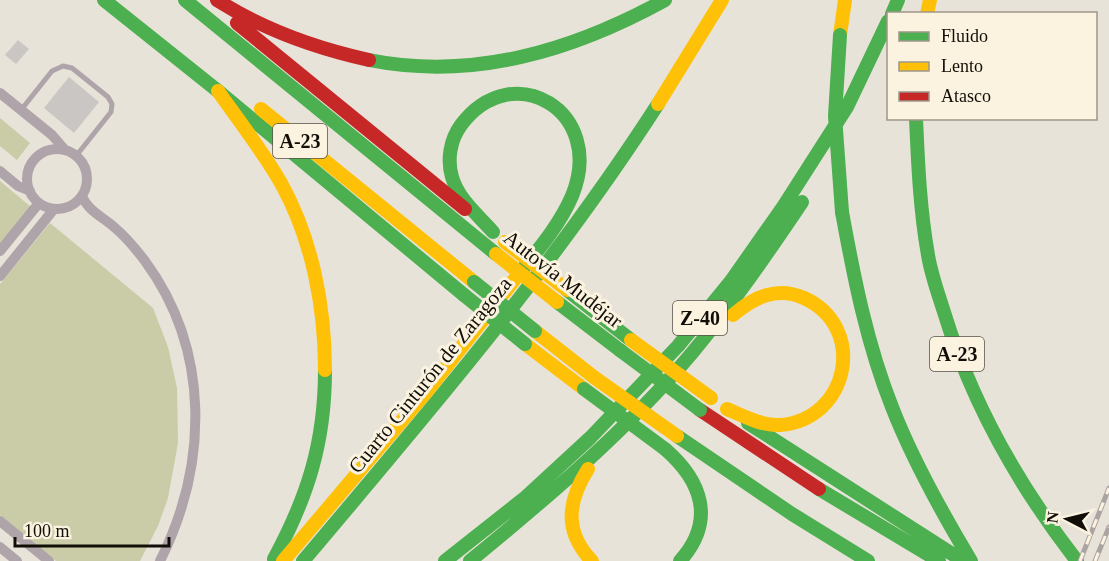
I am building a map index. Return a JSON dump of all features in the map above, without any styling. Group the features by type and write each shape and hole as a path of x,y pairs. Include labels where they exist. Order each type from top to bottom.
{"highway":[{"path":"104,0 218,91 464,295 665,449 686,469 699,493 701,505 699,532 693,545 680,561"},
{"name":"A-23","path":"126,0 595,378 792,514 868,561"},
{"name":"Autovía Mudéjar","path":"185,0 496,254 700,410 814,486 939,561"},
{"path":"209,0 505,242 631,340 727,409 963,561"},
{"path":"217,0 256,24 308,45 357,58 405,66 451,66 498,62 585,40 665,0"},
{"name":"Cuarto Cinturón de Zaragoza","path":"303,561 486,344 563,243 605,184 722,0"},
{"path":"845,0 840,35 835,117 842,212 855,288 878,370 901,432 934,499 971,561"},
{"name":"Z-40","path":"445,561 526,497 590,438 678,346 731,281 783,207 847,107 887,25"},
{"path":"691,354 743,289 796,212 854,110 887,26"},
{"path":"218,91 274,172 295,212 312,260 322,309 327,360 323,414 315,460 299,509 272,561"},
{"path":"283,561 475,333 547,237 568,203 578,180 581,166 579,141 572,125 559,110 543,100 520,94 493,98 473,110 458,130 451,152 452,177 465,200 493,232"},
{"name":"A-23","path":"916,120 919,186 929,257 951,340 974,398 994,437 1039,509 1077,561"},
{"path":"470,561 537,506 604,446 691,354 748,301 770,293 792,294 808,299 820,307 835,324 843,346 843,373 833,396 817,412 805,419 780,424 751,419 727,409"},
{"path":"592,561 577,542 571,507 576,486 604,446"}],"street":[{"path":"0,93 52,135 65,150 81,161 86,174 86,188 82,196 67,207 54,209 39,203 30,191 27,177 37,157 50,150 65,150"},
{"path":"0,171 18,186 30,191"},
{"path":"82,196 87,205 126,238 147,265 171,307 188,356 195,399 194,459 179,519 160,561"},
{"path":"0,251 39,203"},
{"path":"0,276 54,209"},
{"path":"0,520 49,561"},
{"path":"0,547 17,561"}],"lane":[{"path":"21,110 52,71 63,66 72,68 108,98 112,104 111,112 76,156"}],"green space":[{"path":"0,118 30,143 17,160 0,146"},
{"path":"0,181 31,207 0,246"},
{"path":"50,223 153,308 168,347 177,388 178,443 168,498 158,526 140,561 56,561 0,515 0,284"}],"building":[{"path":"18,40 29,49 16,64 5,55"},
{"path":"69,77 99,102 74,133 44,108"}],"railway":[{"path":"1080,561 1109,488"},
{"path":"1095,561 1109,527"}],"traffic: fast":[{"path":"104,0 218,91 464,295"},
{"path":"185,0 496,254"},
{"path":"369,60 408,66 447,67 522,57 595,33 665,0"},
{"path":"893,12 898,0"},
{"path":"445,561 526,497 590,438 678,346 731,281 783,207 847,107 887,23"},
{"path":"840,35 835,116 842,212"},
{"path":"493,232 459,193 452,177 450,150 461,125 482,105 505,95 528,95 549,103 566,118 577,139 579,166 572,196 561,217 518,275"},
{"path":"303,561 488,338 576,223 658,104"},
{"path":"916,120 925,238 935,284 955,346 983,411 1016,473 1077,561"},
{"path":"470,561 586,462 667,382 721,316 802,202"},
{"path":"842,212 862,311 883,383 918,466 971,561"},
{"path":"474,282 535,331"},
{"path":"567,290 631,340"},
{"path":"464,295 525,344"},
{"path":"557,302 621,351"},
{"path":"621,351 700,410"},
{"path":"274,559 296,513 312,468 322,421 325,370"},
{"path":"584,389 665,449"},
{"path":"748,423 963,561"},
{"path":"677,436 792,514 868,561"},
{"path":"665,449 688,474 700,502 701,516 698,531 680,561"},
{"path":"819,489 939,561"}],"traffic: slow":[{"path":"658,104 722,0"},
{"path":"840,35 845,0"},
{"path":"927,12 930,0"},
{"path":"218,91 274,171 292,204 301,227 309,250 319,297 325,370"},
{"path":"261,109 474,282"},
{"path":"505,242 567,290"},
{"path":"496,254 557,302"},
{"path":"283,561 428,390 518,275"},
{"path":"727,409 753,420 773,425 803,419 822,407 835,390 842,370 843,350 837,329 824,312 804,298 784,293 766,295 749,303 733,315"},
{"path":"535,331 595,378"},
{"path":"631,340 711,398"},
{"path":"525,344 584,389"},
{"path":"595,378 677,436"},
{"path":"588,469 576,493 572,516 577,539 592,561"}],"traffic: jam":[{"path":"217,0 290,37 369,60"},
{"path":"237,23 465,209"},
{"path":"700,410 819,489"}]}
